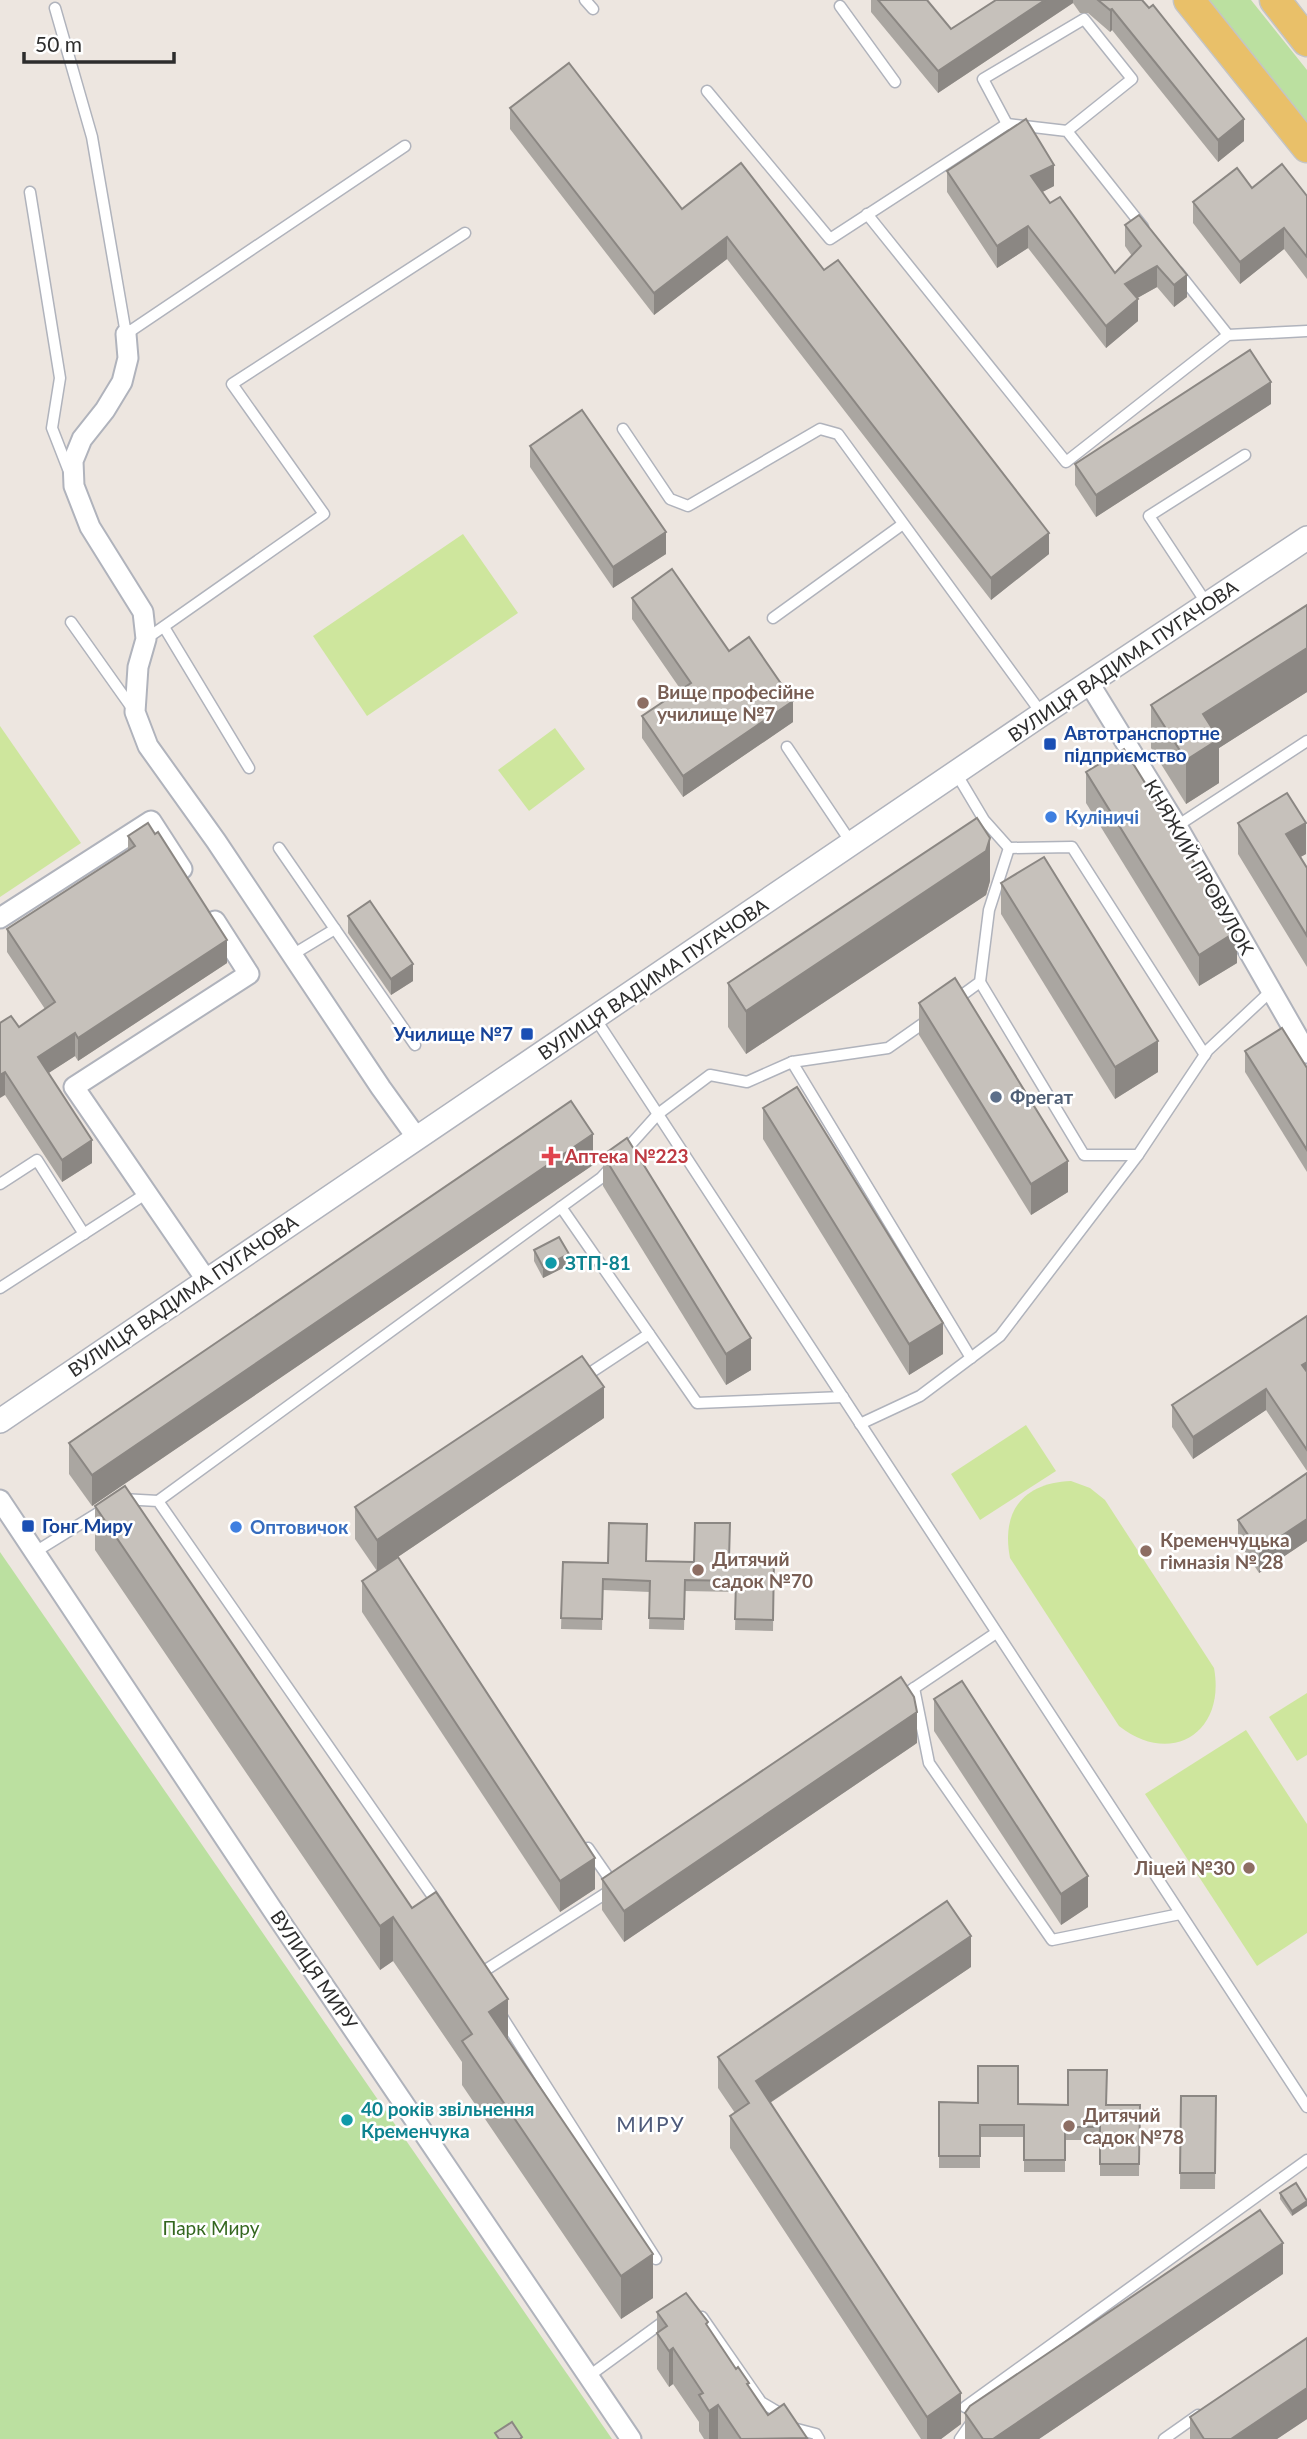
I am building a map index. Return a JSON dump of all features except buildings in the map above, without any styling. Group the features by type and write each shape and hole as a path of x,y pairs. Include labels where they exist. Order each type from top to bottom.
{"main road":[{"path":"1189,0 1307,147"},
{"path":"1275,0 1307,41"}],"street":[{"path":"126,334 128,358 122,382 105,410 82,439 73,461 74,486 90,527 143,612 146,639 138,667 135,712 148,746 216,841 417,1138"},
{"name":"ВУЛИЦЯ ВАДИМА ПУГАЧОВА","path":"0,1421 1042,714 1307,538"},
{"name":"КНЯЖИЙ ПРОВУЛОК","path":"1089,683 1177,826 1307,1053"},
{"path":"0,918 151,821 189,880"},
{"path":"204,904 249,974 74,1087 206,1281"},
{"name":"ВУЛИЦЯ МИРУ","path":"0,1500 272,1909 631,2439"}],"lane":[{"path":"585,0 593,9"},
{"path":"841,2 895,82"},
{"path":"55,8 92,137 126,334 405,146"},
{"path":"1007,124 983,79 1084,19 1132,79 1067,131"},
{"path":"707,91 830,239 1007,124 1067,131 1152,238"},
{"path":"30,192 60,378 52,428 74,486"},
{"path":"867,214 1066,462 1228,335 1307,331"},
{"path":"146,639 324,514 232,384 465,233"},
{"path":"1169,260 1228,335"},
{"path":"623,429 670,499 688,506 820,429 838,435 1042,714"},
{"path":"1208,604 1149,516 1245,454"},
{"path":"773,618 903,524"},
{"path":"71,622 135,712"},
{"path":"164,627 248,768"},
{"path":"1177,826 1307,741"},
{"path":"787,747 852,844"},
{"path":"956,773 984,820 1009,848 1072,847 1205,1055"},
{"path":"279,848 415,1045"},
{"path":"1009,848 989,910 981,982 1084,1154 1138,1155"},
{"path":"292,955 335,929"},
{"path":"950,1004 981,982"},
{"path":"860,1424 920,1396 1000,1336 1138,1155 1205,1055 1271,991"},
{"path":"35,1552 120,1499 158,1500 601,1178 658,1114 710,1075 747,1082 792,1062 888,1048 939,1012"},
{"path":"595,1018 1307,2107"},
{"path":"792,1062 971,1358"},
{"path":"0,1184 37,1160 85,1234"},
{"path":"0,1288 147,1193"},
{"path":"561,1208 697,1403 843,1397"},
{"path":"580,1380 649,1334"},
{"path":"158,1500 444,1914"},
{"path":"891,1703 996,1633"},
{"path":"914,1688 929,1763 1052,1940 1180,1914"},
{"path":"584,1842 615,1888"},
{"path":"476,1960 484,1975 627,1880"},
{"path":"497,2008 656,2259"},
{"path":"965,2407 1307,2160"},
{"path":"589,2376 680,2309"},
{"path":"696,2309 761,2402 783,2414 793,2428 816,2434 818,2439"},
{"path":"957,2395 973,2420 960,2439"},
{"path":"1164,2439 1208,2409"}],"green space":[{"path":"1206,0 1251,0 1307,70 1307,125"},
{"path":"463,534 518,613 367,716 313,636"},
{"path":"0,726 81,843 0,897"},
{"path":"555,728 585,769 529,811 498,770"},
{"path":"1026,1425 1056,1471 980,1520 951,1474"},
{"path":"1071,1481 1090,1488 1105,1500 1214,1668 1212,1710 1203,1726 1190,1737 1175,1743 1157,1743 1139,1738 1119,1726 1010,1558 1009,1526 1019,1503 1040,1487"},
{"name":"Парк Миру","path":"0,1552 612,2439 0,2439"},
{"path":"1307,1693 1307,1755 1297,1761 1269,1717"},
{"name":"Ліцей №30","path":"1246,1730 1307,1824 1307,1933 1257,1966 1145,1794"}],"place":[{"name":"Вище професійне училище №7","path":"643,703"},
{"name":"Автотранспортне підприємство","path":"1050,744"},
{"name":"Куліничі","path":"1051,817"},
{"name":"Училище №7","path":"527,1034"},
{"name":"Фрегат","path":"996,1097"},
{"name":"Аптека №223","path":"551,1156"},
{"name":"ЗТП-81","path":"551,1263"},
{"name":"Гонг Миру","path":"28,1526"},
{"name":"Оптовичок","path":"236,1527"},
{"name":"Кременчуцька гімназія № 28","path":"1146,1551"},
{"name":"Дитячий садок №70","path":"698,1570"},
{"name":"Ліцей №30","path":"1249,1868"},
{"name":"40 рокiв звiльнення Кременчука","path":"347,2120"},
{"name":"Дитячий садок №78","path":"1069,2126"}],"district":[{"name":"МИРУ","path":"651,2125"}]}
